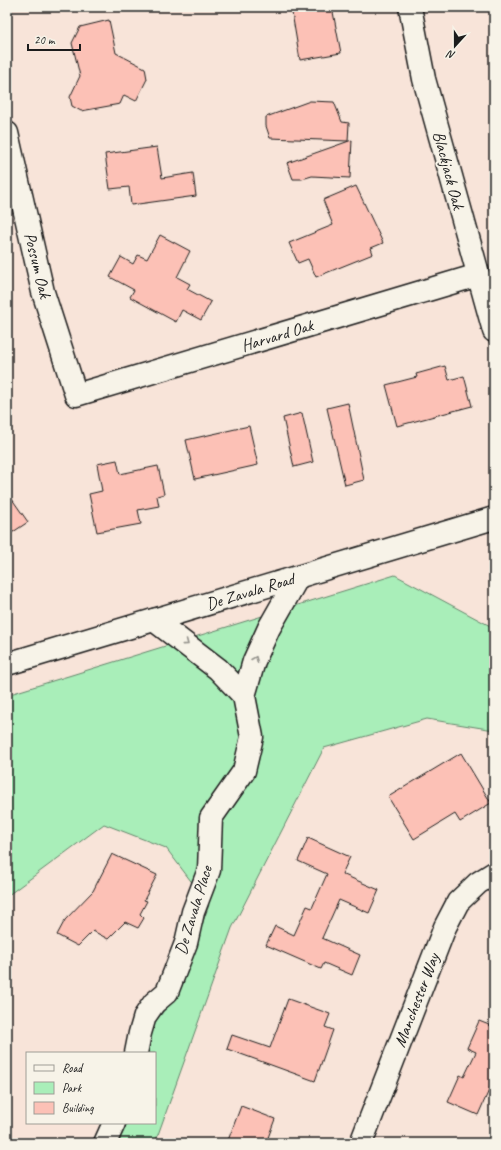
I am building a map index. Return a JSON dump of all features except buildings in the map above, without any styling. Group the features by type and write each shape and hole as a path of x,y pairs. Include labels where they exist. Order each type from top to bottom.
{"street":[{"name":"Blackjack Oak","path":"410,7 424,79 494,331"},
{"name":"Possum Oak","path":"7,133 43,292 76,395"},
{"name":"Harvard Oak","path":"76,395 478,275"},
{"name":"De Zavala Road","path":"7,664 494,518"},
{"name":"De Zavala Place","path":"136,1052 145,1016 154,1003 167,992 186,943 193,912 209,870 211,818 244,771 252,737 244,696 254,661 269,628 298,577"},
{"path":"154,620 218,669 244,696"},
{"name":"Manchester Way","path":"361,1143 445,927 458,902 478,883 494,873"},
{"path":"105,1143 114,1124"}],"green space":[{"path":"395,575 494,628 494,730 427,719 324,748 232,928 155,1143 118,1143 127,1124 156,1124 156,1052 148,1052 152,1026 170,1003 188,963 209,905 166,848 104,824 7,896 7,695"}]}
